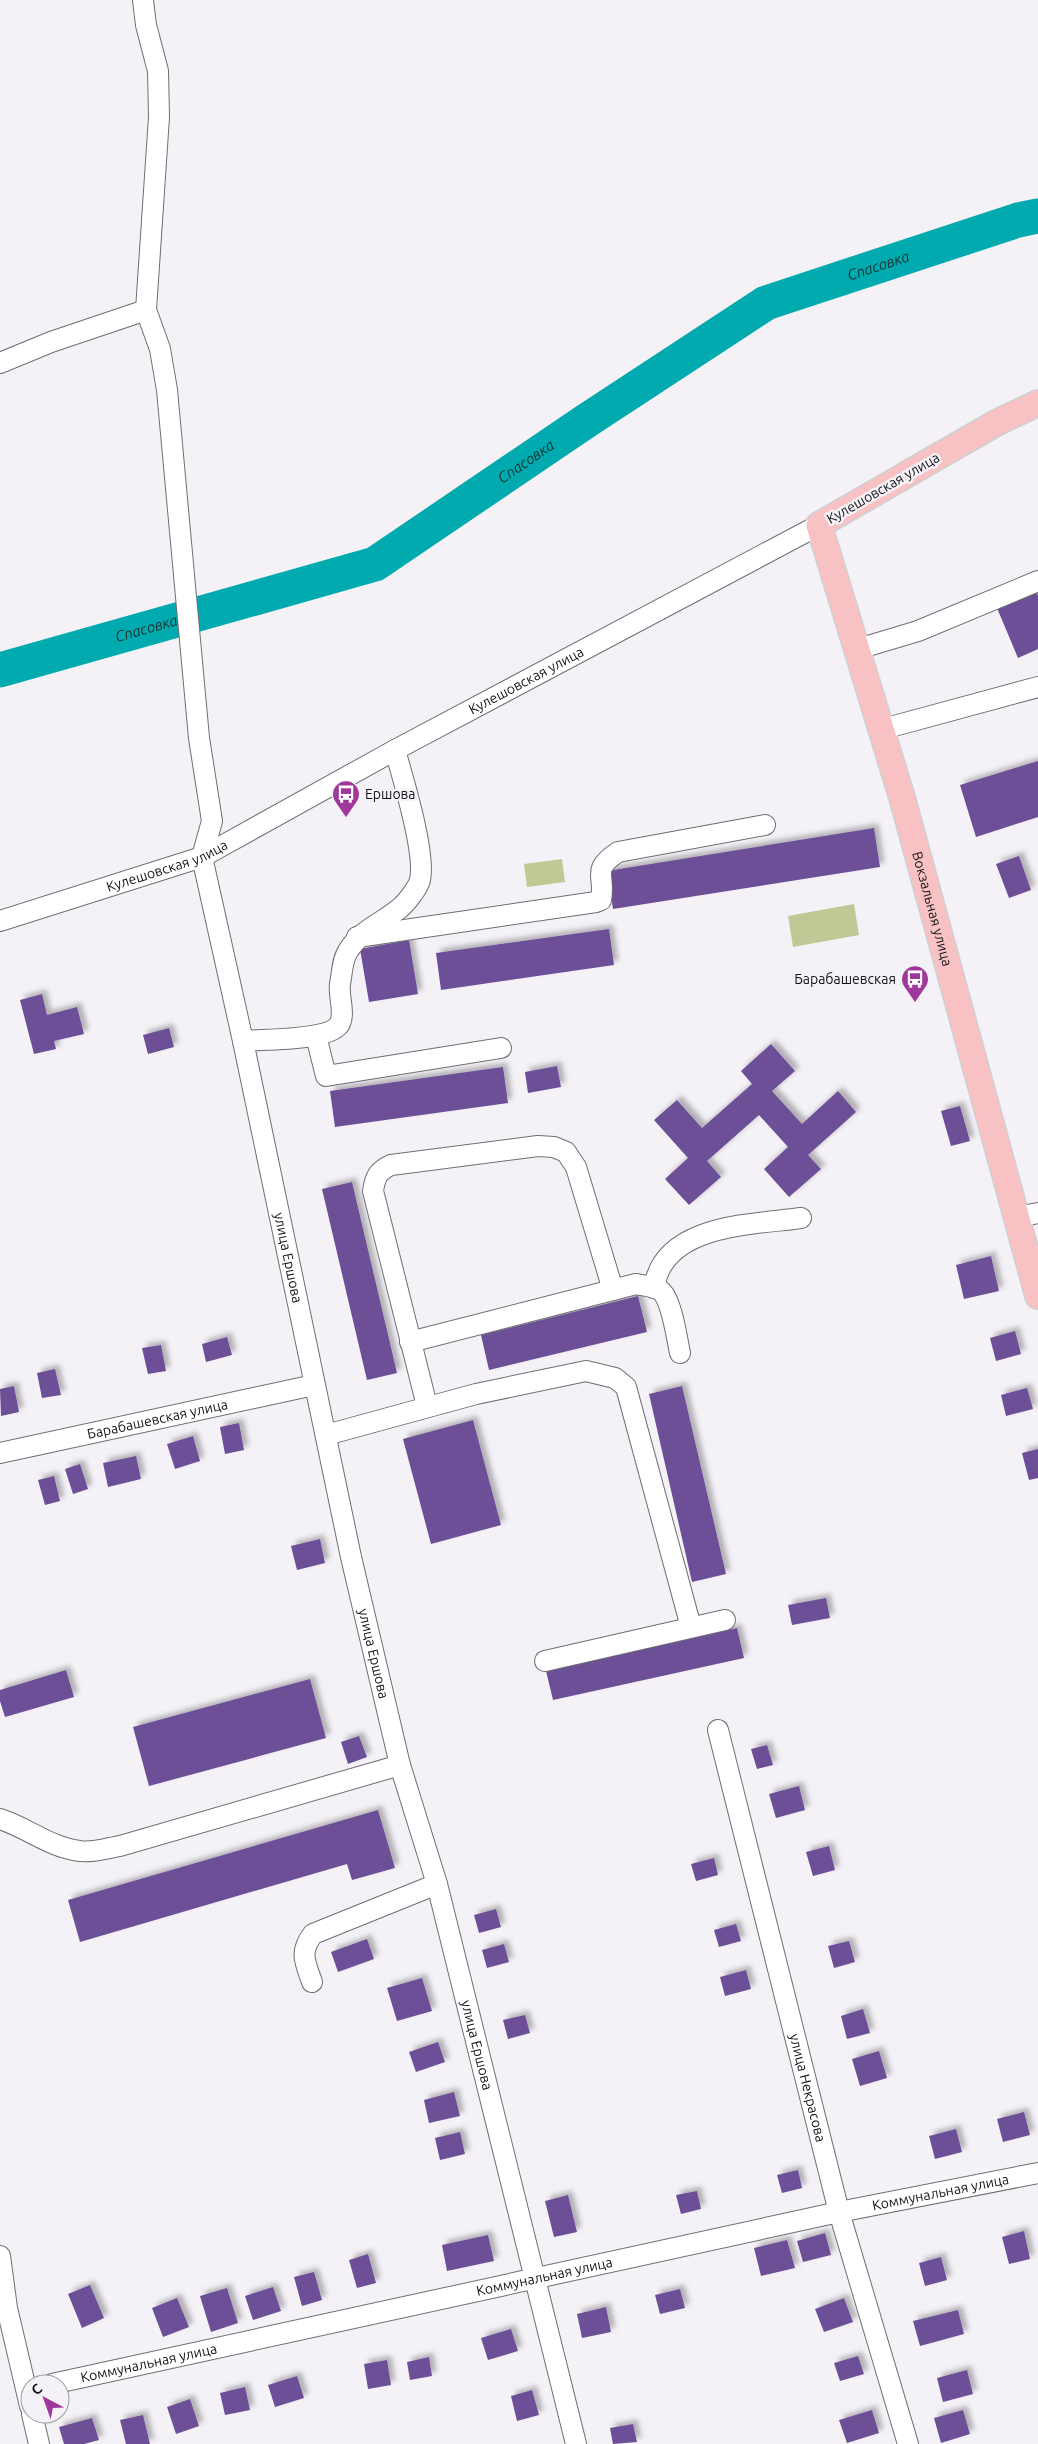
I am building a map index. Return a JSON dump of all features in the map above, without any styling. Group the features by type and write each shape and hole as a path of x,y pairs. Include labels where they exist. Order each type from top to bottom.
{"main road":[{"name":"Кулешовская улица","path":"819,525 996,423 1038,403"},
{"name":"Вокзальная улица","path":"819,525 883,729 1027,1215 1038,1296"}],"street":[{"path":"143,0 146,25 158,71 159,117 146,310 160,349 163,366 177,486 198,738 212,821 202,857"},
{"path":"0,362 51,342 146,310"},
{"name":"Кулешовская улица","path":"0,921 202,857 395,750 819,525"},
{"path":"858,649 918,631 1038,582"},
{"path":"883,729 1038,687"},
{"path":"243,1041 316,1036 332,1030 339,1024 342,1012 339,991 346,955 357,937 401,907 420,881 419,857 411,809 395,750"},
{"path":"357,937 596,902 601,900 603,891 600,873 604,861 618,852 765,825"},
{"name":"улица Ершова","path":"202,857 243,1041 351,1557 400,1765 437,1884 576,2444"},
{"path":"316,1036 326,1076 501,1048"},
{"path":"427,1406 373,1191 375,1178 382,1170 391,1165 517,1148 554,1147 566,1152 576,1167 612,1290"},
{"path":"654,1288 656,1275 664,1259 674,1249 689,1240 722,1229 801,1218"},
{"path":"410,1342 636,1284 662,1292 667,1301 680,1353"},
{"path":"326,1435 476,1394 586,1372 614,1378 626,1387 691,1627"},
{"name":"Барабашевская улица","path":"0,1453 314,1385"},
{"path":"545,1661 725,1620"},
{"name":"улица Некрасова","path":"718,1730 839,2212 908,2444"},
{"path":"0,1819 46,1842 82,1852 120,1846 400,1765"},
{"path":"312,1982 304,1958 304,1944 313,1934 437,1884"},
{"name":"Коммунальная улица","path":"70,2380 535,2280 839,2212 1038,2173"},
{"path":"0,2256 4,2308 23,2374"},
{"path":"34,2424 39,2444"}],"green space":[{"path":"562,859 565,882 527,887 524,864"},
{"path":"854,904 859,935 793,947 788,916"}],"building":[{"path":"1036,591 1038,596 1038,649 1018,658 997,608"},
{"path":"1038,761 1038,817 976,837 960,785"},
{"path":"874,828 880,867 613,909 607,871"},
{"path":"1019,856 1031,890 1009,898 996,864"},
{"path":"609,929 614,965 441,990 436,953"},
{"path":"409,940 418,994 369,1002 360,949"},
{"path":"42,994 47,1015 77,1007 84,1034 54,1041 56,1049 34,1054 20,1000"},
{"path":"169,1028 174,1047 148,1054 143,1035"},
{"path":"771,1044 795,1071 772,1091 802,1124 838,1091 856,1112 808,1155 821,1169 789,1197 764,1169 788,1147 759,1115 707,1161 721,1177 689,1205 665,1179 688,1158 654,1120 677,1100 702,1128 752,1084 741,1071"},
{"path":"557,1066 561,1087 528,1093 525,1072"},
{"path":"503,1067 508,1103 335,1127 330,1091"},
{"path":"960,1106 970,1141 951,1146 941,1111"},
{"path":"352,1182 397,1373 367,1380 322,1189"},
{"path":"991,1256 999,1291 964,1299 956,1265"},
{"path":"638,1296 647,1332 489,1370 481,1335"},
{"path":"1015,1331 1021,1354 996,1361 990,1338"},
{"path":"227,1337 232,1355 206,1362 202,1344"},
{"path":"161,1345 166,1371 148,1374 142,1348"},
{"path":"55,1369 61,1395 42,1398 37,1373"},
{"path":"14,1386 19,1412 1,1416 0,1389"},
{"path":"682,1386 726,1574 692,1582 649,1394"},
{"path":"1027,1388 1033,1409 1006,1416 1001,1395"},
{"path":"473,1420 501,1525 431,1544 403,1439"},
{"path":"239,1423 244,1450 225,1454 220,1427"},
{"path":"193,1436 200,1461 175,1469 167,1444"},
{"path":"1038,1449 1038,1478 1029,1480 1022,1453"},
{"path":"136,1456 141,1479 108,1487 103,1463"},
{"path":"80,1464 88,1489 73,1494 65,1469"},
{"path":"54,1476 60,1501 45,1505 38,1480"},
{"path":"320,1539 325,1563 297,1570 291,1546"},
{"path":"826,1598 830,1618 792,1625 788,1605"},
{"path":"737,1628 744,1658 553,1700 546,1671"},
{"path":"66,1670 74,1697 5,1717 0,1701 0,1690"},
{"path":"310,1679 326,1738 149,1786 133,1727"},
{"path":"359,1736 367,1757 348,1764 341,1742"},
{"path":"767,1745 773,1765 757,1769 751,1749"},
{"path":"799,1786 805,1810 776,1818 769,1794"},
{"path":"378,1810 395,1868 352,1880 347,1864 80,1942 68,1900"},
{"path":"829,1846 835,1870 813,1876 806,1852"},
{"path":"714,1858 718,1875 696,1881 691,1864"},
{"path":"496,1909 501,1927 479,1933 474,1915"},
{"path":"736,1924 741,1941 719,1947 714,1930"},
{"path":"367,1939 374,1959 338,1972 331,1952"},
{"path":"849,1941 855,1962 834,1968 828,1946"},
{"path":"504,1944 509,1962 487,1968 482,1950"},
{"path":"746,1970 751,1989 725,1996 720,1977"},
{"path":"422,1978 432,2011 397,2021 387,1988"},
{"path":"863,2009 870,2033 847,2039 841,2016"},
{"path":"525,2015 530,2033 508,2039 503,2020"},
{"path":"438,2042 445,2062 416,2072 409,2052"},
{"path":"879,2051 887,2078 860,2086 852,2059"},
{"path":"454,2092 460,2116 429,2123 424,2100"},
{"path":"1024,2112 1030,2135 1003,2142 997,2119"},
{"path":"956,2129 962,2152 935,2159 929,2136"},
{"path":"460,2132 465,2154 440,2160 435,2138"},
{"path":"798,2170 802,2188 782,2193 777,2175"},
{"path":"697,2191 701,2209 681,2214 676,2195"},
{"path":"568,2195 577,2232 554,2237 545,2201"},
{"path":"1024,2231 1030,2259 1009,2264 1002,2237"},
{"path":"825,2233 831,2255 803,2262 797,2241"},
{"path":"488,2235 494,2261 447,2271 442,2245"},
{"path":"787,2240 795,2268 761,2276 754,2248"},
{"path":"368,2254 376,2283 357,2288 349,2260"},
{"path":"941,2257 947,2280 925,2286 919,2263"},
{"path":"314,2272 322,2300 302,2306 294,2277"},
{"path":"90,2285 104,2318 82,2328 68,2294"},
{"path":"273,2287 281,2311 253,2320 245,2296"},
{"path":"227,2288 238,2323 211,2332 200,2296"},
{"path":"680,2289 685,2308 660,2314 655,2295"},
{"path":"177,2298 189,2327 163,2337 152,2308"},
{"path":"844,2298 853,2322 824,2332 815,2309"},
{"path":"606,2307 611,2332 582,2338 577,2314"},
{"path":"958,2310 964,2334 920,2346 913,2321"},
{"path":"511,2329 518,2351 488,2360 481,2338"},
{"path":"858,2356 864,2374 840,2381 834,2363"},
{"path":"429,2357 432,2376 410,2380 407,2362"},
{"path":"387,2360 391,2385 368,2389 364,2364"},
{"path":"967,2370 973,2394 943,2402 937,2378"},
{"path":"297,2376 304,2398 275,2407 268,2385"},
{"path":"245,2387 250,2410 225,2415 220,2393"},
{"path":"532,2390 539,2415 517,2421 511,2396"},
{"path":"190,2399 199,2426 176,2434 167,2407"},
{"path":"872,2410 879,2433 847,2443 839,2420"},
{"path":"963,2410 970,2434 941,2443 934,2418"},
{"path":"143,2415 150,2444 126,2444 120,2420"},
{"path":"92,2418 99,2440 84,2444 64,2444 59,2427"},
{"path":"633,2424 637,2442 613,2444 610,2428"}],"waterway":[{"name":"Спасовка","path":"0,670 375,564 586,421 766,303 1018,220 1038,216"}],"place":[{"name":"Ершова","path":"346,818"},
{"name":"Барабашевская","path":"915,1003"}]}
